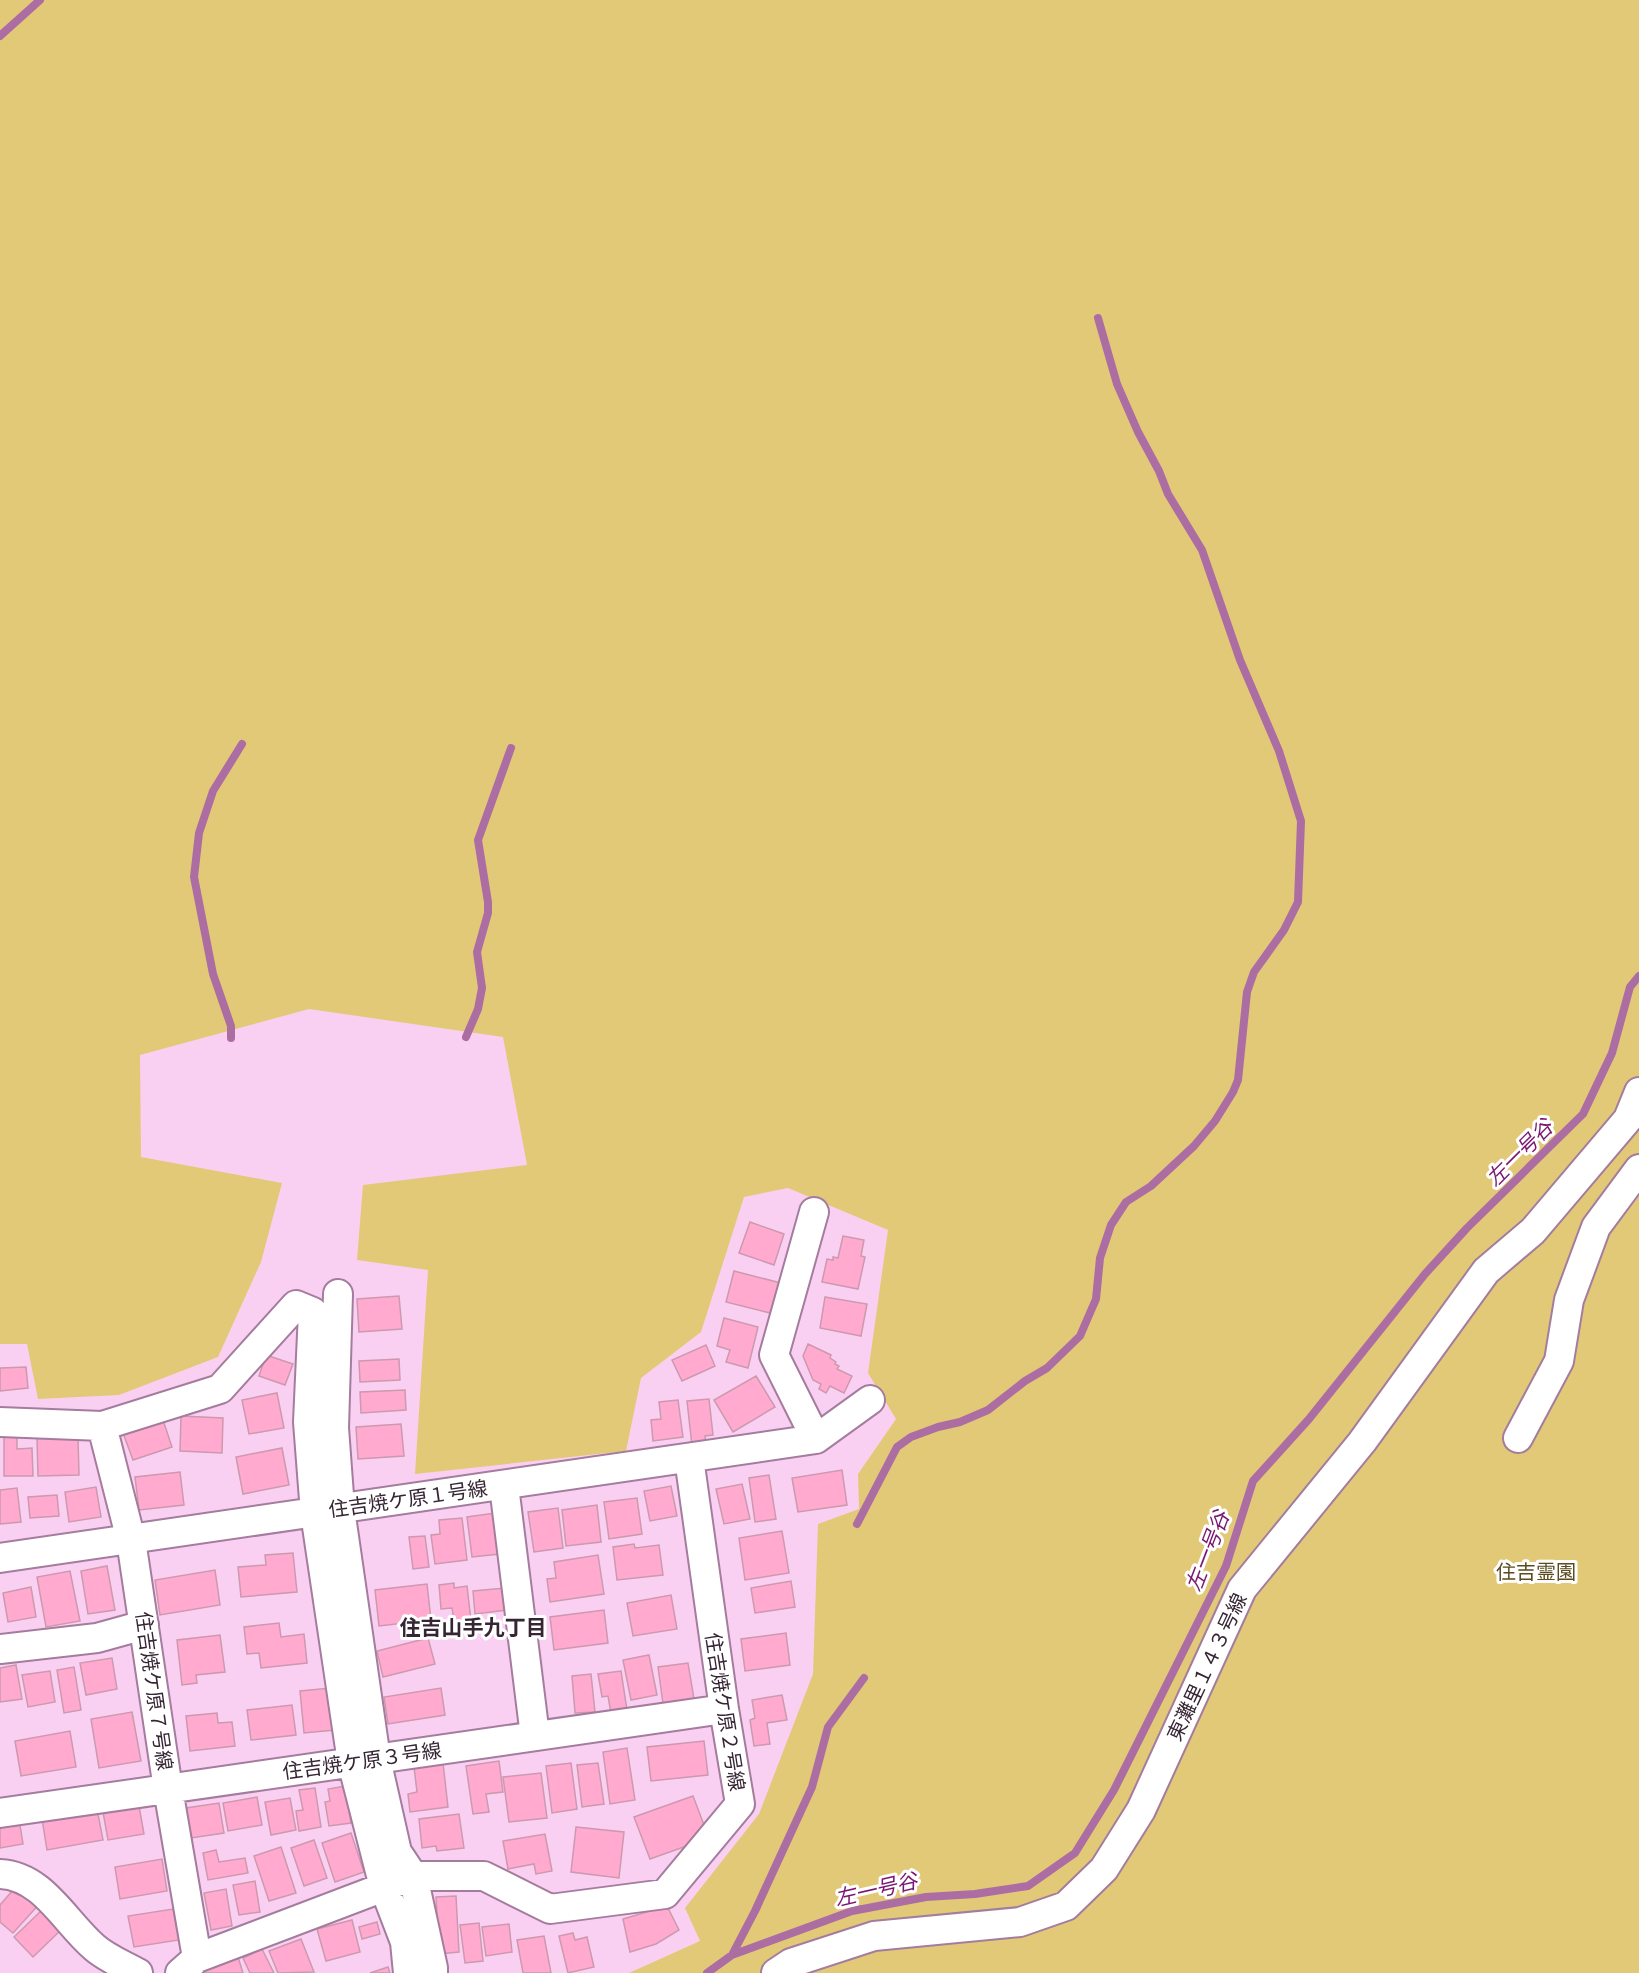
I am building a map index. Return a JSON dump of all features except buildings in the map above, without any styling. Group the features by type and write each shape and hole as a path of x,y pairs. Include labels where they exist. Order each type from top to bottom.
{"street":[{"name":"東灘里１４３号線","path":"776,1973 791,1963 874,1936 1020,1922 1066,1906 1104,1869 1141,1810 1242,1589 1362,1442 1486,1271 1533,1231 1628,1119 1639,1092"},
{"path":"1518,1438 1559,1361 1569,1300 1596,1227 1639,1169"},
{"path":"814,1212 774,1355 816,1439"},
{"path":"327,1511 334,1428 338,1294"},
{"path":"0,1422 102,1426 220,1389 296,1305 312,1312 308,1422 327,1511 384,1887 405,1942 408,1973"},
{"name":"住吉焼ケ原１号線","path":"0,1558 816,1439 870,1400"},
{"name":"住吉焼ケ原７号線","path":"102,1426 131,1540 168,1790 189,1965"},
{"name":"住吉焼ケ原２号線","path":"189,1965 413,1876 484,1876 550,1909 665,1894 740,1804 724,1709 689,1458"},
{"path":"504,1486 535,1736"},
{"path":"0,1649 97,1638 144,1625"},
{"name":"住吉焼ケ原３号線","path":"0,1813 724,1709"},
{"path":"364,1761 397,1852 413,1876 433,1973"},
{"path":"0,1874 13,1874 41,1890 95,1948 138,1973"}],"green space":[{"name":"住吉霊園","path":"0,0 1639,0 1639,1973 629,1973 700,1941 685,1908 759,1814 813,1674 818,1524 859,1509 858,1474 896,1419 868,1373 888,1230 788,1188 744,1197 701,1332 641,1378 626,1451 415,1474 428,1270 357,1260 363,1185 527,1165 503,1037 309,1009 140,1055 141,1157 282,1183 261,1262 218,1357 119,1395 38,1399 27,1344 0,1344"}],"waterway":[{"path":"0,36 40,0"},
{"path":"857,1524 897,1447 911,1437 960,1422 988,1410 1025,1381 1047,1368 1080,1336 1096,1299 1100,1258 1111,1225 1126,1202 1151,1186 1194,1146 1215,1121 1233,1092 1238,1080 1247,992 1254,972 1284,930 1298,902 1301,821 1279,751 1240,660 1202,550 1168,494 1117,384 1098,318"},
{"path":"231,1038 231,1026 213,974 194,877 199,833 213,791 242,744"},
{"path":"466,1037 478,1009 482,988 477,952 488,913 478,840 511,748"},
{"name":"左一号谷","path":"707,1973 732,1955 852,1911 926,1897 975,1894 1028,1886 1075,1853 1114,1790 1226,1566 1253,1481 1309,1419 1425,1274 1467,1228 1583,1114 1612,1053 1630,987 1639,976"},
{"path":"732,1955 755,1911 812,1787 828,1727 864,1678"}],"district":[{"name":"住吉山手九丁目","path":"473,1628"}]}
